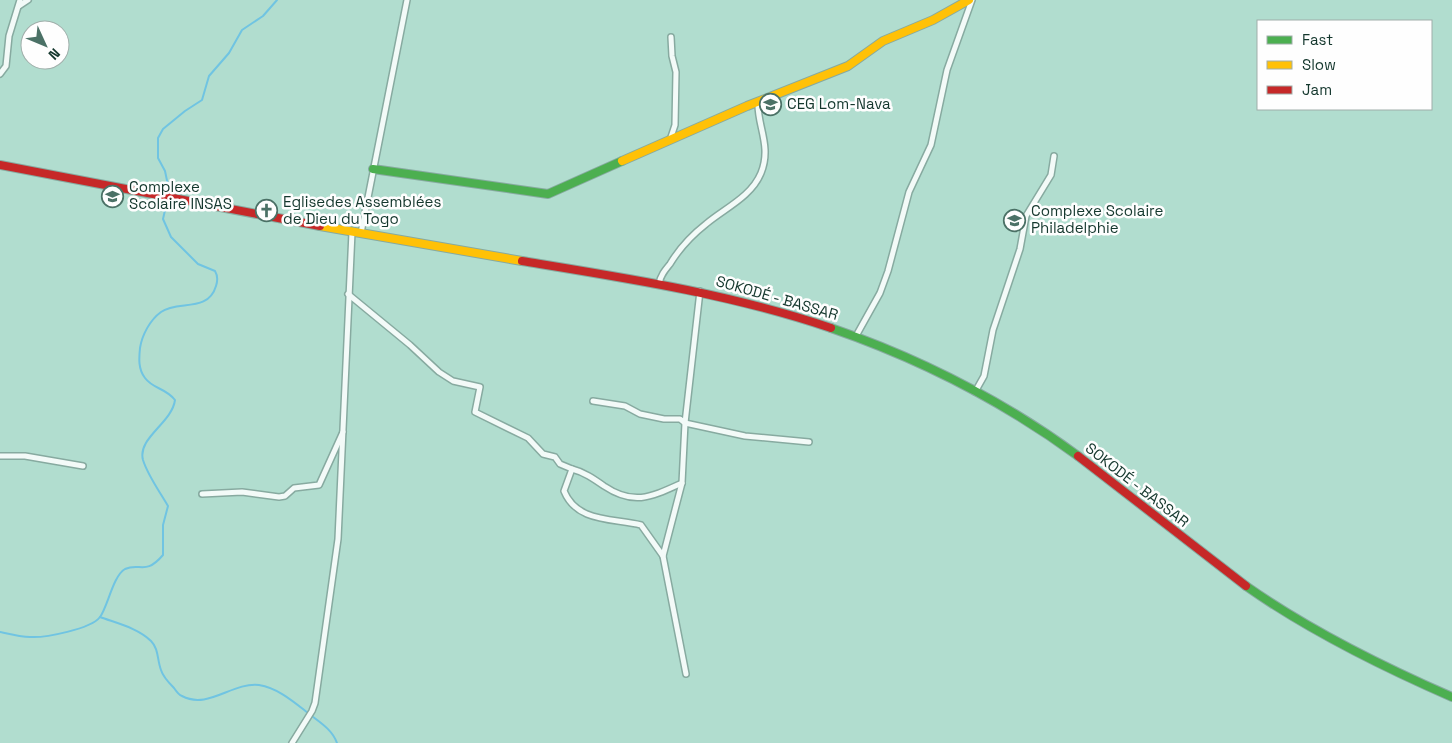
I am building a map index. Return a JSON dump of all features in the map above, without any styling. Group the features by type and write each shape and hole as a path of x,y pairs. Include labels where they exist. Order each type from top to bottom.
{"main road":[{"path":"372,169 548,194 758,102 848,66 884,41 933,20 970,0"},
{"name":"SOKODÉ - BASSAR","path":"0,165 228,210 700,291 780,310 856,336 902,355 1022,418 1071,451 1247,587 1342,646 1452,697"}],"street":[{"path":"0,74 6,66 9,36 20,3 28,0"},
{"path":"361,233 372,169 407,0"},
{"path":"856,336 880,293 888,271 909,192 931,145 947,70 970,0"},
{"path":"670,140 674,126 676,72 672,56 671,37"},
{"path":"659,284 672,261 690,239 706,224 737,203 761,172 765,143 758,111 758,102"},
{"path":"975,392 984,376 993,330 1020,249 1026,216 1051,175 1054,156"},
{"path":"292,743 312,711 318,687 338,539 345,428 348,294 352,232"},
{"path":"663,556 682,483 685,423 700,291"},
{"path":"348,294 410,345 439,372 453,381 480,388 474,412 528,438 544,454 555,457 560,464 581,471 618,495 648,498 682,483"},
{"path":"592,401 625,406 640,414 664,419 680,419 685,423 746,436 809,442"},
{"path":"202,494 242,492 279,498 285,496 294,488 319,485 345,428"},
{"path":"0,456 25,456 82,466"},
{"path":"572,469 564,491 568,500 585,514 596,519 620,520 641,525 663,556 686,674"}],"waterway":[{"path":"169,190 165,171 158,158 158,138 163,129 202,100 209,76 229,53 242,30 263,16 277,0"},
{"path":"0,632 37,637 67,632 87,625 100,617 117,578 125,569 130,567 147,567 163,555 163,525 168,506 148,472 143,460 143,452 150,437 173,408 175,400 168,393 148,382 145,378 140,367 140,348 147,328 157,315 168,309 192,305 206,300 212,294 217,282 215,271 198,264 171,237 163,219 166,206"},
{"path":"100,617 133,629 146,636 154,644 163,675 181,695 201,700 249,685 259,685 273,689 297,704 321,723 329,730 337,743"}],"traffic: fast":[{"path":"373,169 548,194 622,161"},
{"path":"831,328 928,367 990,399 1078,456"},
{"path":"1246,586 1295,618 1346,647 1452,697"}],"traffic: slow":[{"path":"622,161 747,106 848,66 883,41 933,20 969,0"},
{"path":"320,226 522,261"}],"traffic: jam":[{"path":"0,165 320,226"},
{"path":"522,261 717,296 831,328"},
{"path":"1078,456 1246,586"}],"place":[{"name":"CEG Lom-Nava","path":"771,104"},
{"name":"Complexe Scolaire INSAS","path":"113,196"},
{"name":"Eglisedes Assemblées de Dieu du Togo","path":"267,211"},
{"name":"Complexe Scolaire Philadelphie","path":"1015,220"}]}
